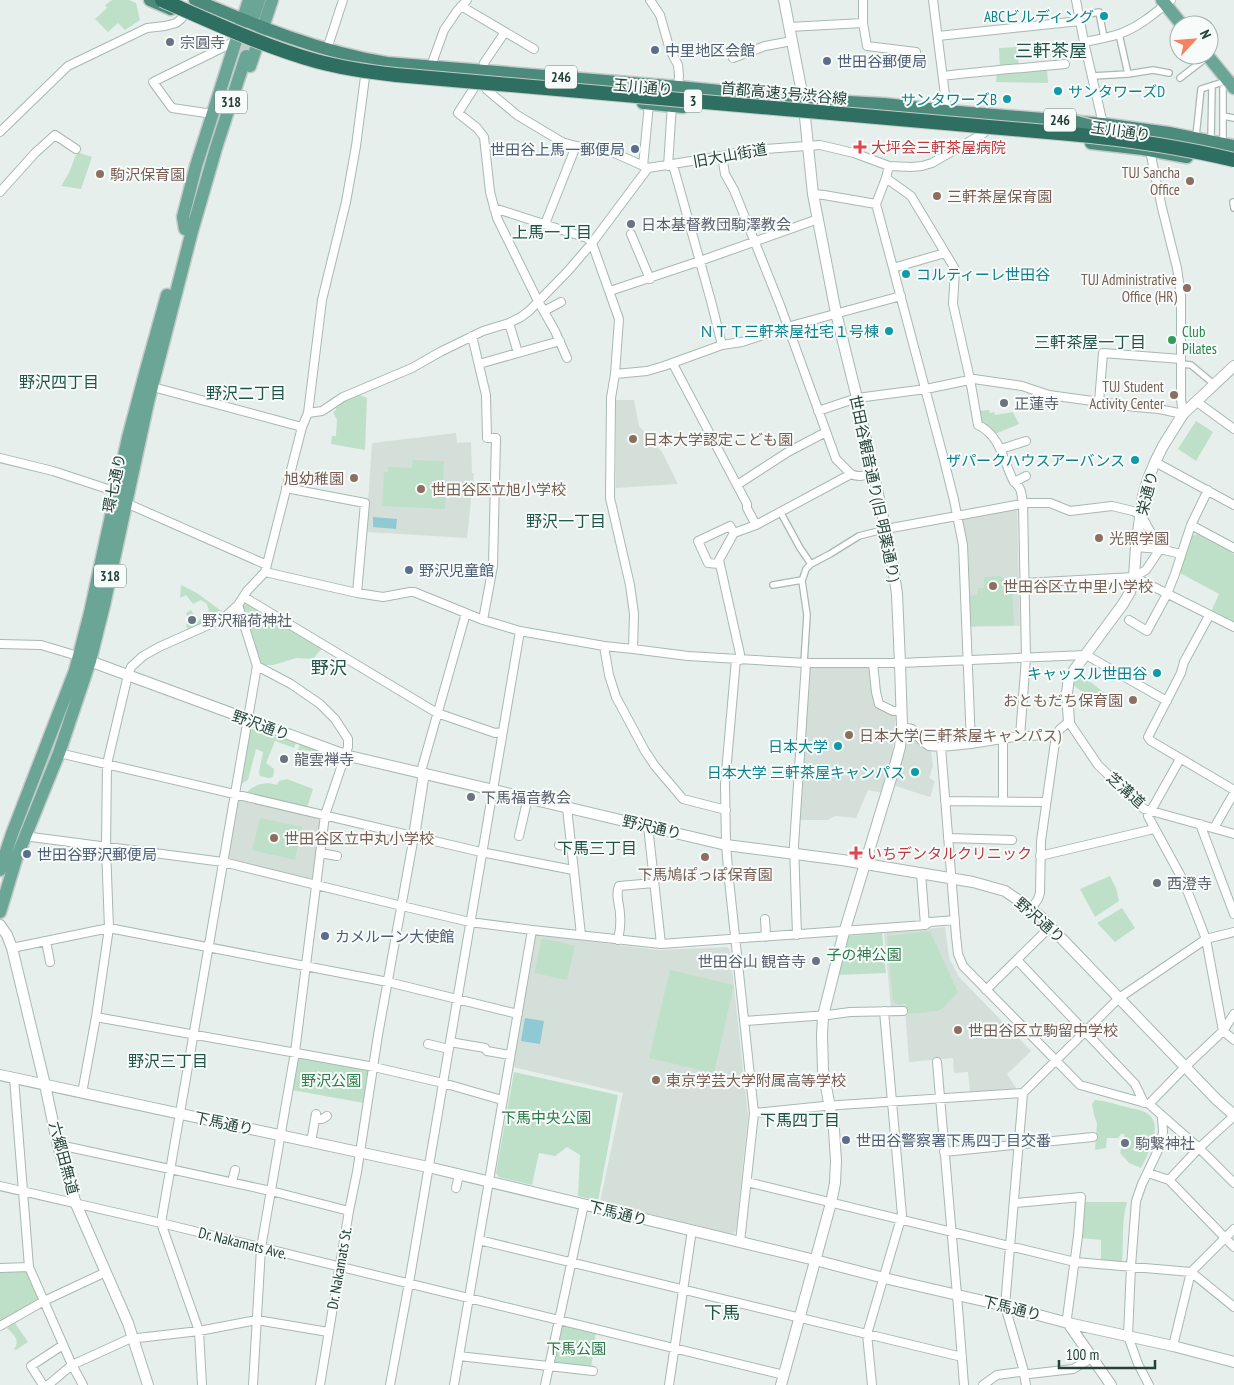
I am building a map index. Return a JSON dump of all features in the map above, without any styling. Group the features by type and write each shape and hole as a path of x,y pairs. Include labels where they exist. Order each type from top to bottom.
{"highway":[{"name":"玉川通り","path":"150,0 236,40 320,66 365,77 418,84 1064,139 1150,151 1234,166"},
{"name":"首都高速3号渋谷線","path":"162,0 290,52 331,65 365,72 1070,134 1119,140 1234,160"},
{"name":"首都高速3号渋谷線","path":"183,0 292,44 366,63 1073,126 1143,135 1234,153"},
{"name":"玉川通り","path":"195,0 255,20 329,50 387,63 1073,121 1169,133 1229,144"},
{"name":"246","path":"1073,121 1113,132 1234,153"}],"main road":[{"path":"250,0 255,20 256,47 200,222 188,230 183,217 198,158 214,114 236,40 255,20 272,0"},
{"path":"255,20 259,0"},
{"path":"255,20 266,0"},
{"path":"1166,2 1175,15"},
{"name":"環七通り","path":"0,870 75,671 84,659 90,612 128,438 147,386 188,230 216,148 243,55"},
{"path":"1211,65 1228,83"},
{"name":"環七通り","path":"0,912 24,836 59,753 84,659 104,604 142,426 147,386"}],"street":[{"path":"329,50 328,46 343,0"},
{"path":"431,66 444,30 467,0"},
{"path":"650,0 660,15 670,50 678,65 679,87 672,106 670,165 700,261 722,345"},
{"name":"世田谷観音通り(旧 明薬通り)","path":"783,1380 832,1203 835,1183 834,1130 824,1082 822,1057 823,1016 864,864 896,762 902,726 897,594 891,554 857,398 836,313 813,194 803,98 784,0"},
{"path":"863,0 863,23 867,46 916,52"},
{"path":"933,0 947,111"},
{"path":"1076,0 1103,124"},
{"path":"1084,42 1119,34 1142,23 1166,2"},
{"path":"461,6 534,49"},
{"path":"938,36 1079,18 1099,12 1104,38"},
{"path":"0,132 68,66 147,28 176,23 184,15"},
{"path":"789,27 863,23"},
{"path":"484,64 503,34 506,33"},
{"path":"1119,34 1128,74"},
{"path":"214,114 172,108 153,82 236,40"},
{"path":"734,58 765,46 792,41"},
{"path":"943,76 997,69 1065,64"},
{"path":"1180,78 1196,65"},
{"path":"1092,76 1128,74 1153,70 1170,73"},
{"path":"82,1093 96,1017 109,928 106,847 107,764 128,675 131,667 143,656 224,618 238,605 266,568 302,428 308,412 322,300 354,161 365,77"},
{"path":"1196,136 1201,89 1228,83 1223,116 1229,144"},
{"path":"1211,139 1212,86"},
{"path":"480,89 458,113 477,128 484,137 490,192 494,208 504,232 567,358"},
{"name":"旧大山街道","path":"480,89 517,115 562,142 610,151 646,167 670,165 750,150 807,145 834,147 889,166 922,166 932,163 984,133"},
{"path":"308,412 322,411 343,398 394,376 472,336 521,317 568,271 592,243 646,167 649,104"},
{"path":"1223,116 1234,118"},
{"path":"1198,118 1211,119"},
{"path":"0,192 55,135 76,149"},
{"path":"545,224 576,146"},
{"path":"818,411 857,398 926,390 972,379 1022,386 1049,395 1159,409 1183,414 1181,399 1181,296 1177,268 1150,151"},
{"path":"722,156 725,174 734,190 754,241 836,459 855,476 873,473"},
{"path":"889,166 876,204 926,390 958,516 963,546 971,744"},
{"path":"886,178 911,196 955,269 952,304 972,379 978,425 985,428 994,438 1001,449 1014,482 1021,490 1026,658 1020,736"},
{"path":"813,194 876,204"},
{"path":"494,208 586,238 592,243 619,319 611,398 610,498 630,585 634,614 633,649"},
{"path":"610,291 818,219"},
{"path":"631,234 650,278"},
{"path":"893,268 945,253"},
{"path":"614,374 647,371 674,364 722,345 742,342 787,327 900,296"},
{"path":"544,312 561,302"},
{"path":"508,323 518,353"},
{"path":"472,336 486,395 487,438 496,438 494,566 483,620"},
{"path":"479,364 560,341"},
{"path":"1099,402 1103,353 1181,362 1191,365 1214,385"},
{"path":"674,364 747,504 747,508 756,525"},
{"name":"栄通り","path":"1069,722 1067,693 1069,677 1130,592 1134,577 1143,496 1155,462 1183,414 1234,366"},
{"path":"147,386 302,428"},
{"path":"1197,402 1234,429"},
{"path":"737,485 788,452 826,432"},
{"path":"1001,449 1026,441"},
{"path":"0,458 52,471 117,492"},
{"path":"1155,462 1234,505"},
{"path":"740,1242 754,1113 726,845 725,784 740,654 719,560 734,533 756,525 851,474"},
{"path":"1014,482 1026,476"},
{"path":"286,488 365,504 357,593"},
{"path":"1129,620 1147,631 1167,594 1191,525 1208,490"},
{"path":"126,503 266,568 357,593 383,597 410,592 421,594 483,620 520,631 604,646 688,656 805,663 900,663 1086,655 1167,701"},
{"path":"796,935 794,854 807,615 802,580 811,564 859,536 886,529 1022,504 1050,504 1070,511 1112,506 1133,511 1141,515 1160,549"},
{"path":"782,515 811,564"},
{"path":"1191,525 1234,548"},
{"path":"719,564 708,563 698,541 730,526 734,533"},
{"path":"1136,547 1160,549 1181,554"},
{"path":"1024,583 1134,577 1146,570 1160,549"},
{"path":"1134,577 1234,627"},
{"path":"773,585 802,580"},
{"path":"244,597 437,713 495,733 502,732"},
{"path":"202,1385 200,1331 161,1223 257,666 238,605"},
{"path":"414,836 423,779 422,768 466,613"},
{"path":"1209,616 1184,662 1181,673 1148,737 1151,741 1234,791 1214,828"},
{"path":"390,1385 520,631"},
{"name":"野沢通り","path":"0,644 41,645 345,755 726,845 952,877 991,886 1004,891 1031,909 1234,1115"},
{"path":"604,646 608,675 616,697 655,766 683,799 726,810"},
{"path":"873,663 879,704 894,711 901,711"},
{"path":"252,1385 261,1248 295,1052 325,815 348,747 348,739 335,720 320,704 291,684 257,666"},
{"path":"1031,909 1040,893 1041,841 1056,735 1069,722"},
{"name":"芝溝道","path":"1069,722 1098,765 1144,809 1234,834"},
{"path":"902,726 912,729 929,746 941,747 1020,736 1056,735"},
{"path":"1003,739 1003,801"},
{"path":"941,747 960,961 1080,1085 1146,1104"},
{"path":"59,753 481,852 573,870"},
{"path":"1180,758 1148,816 1184,882 1206,939 1223,1031 1234,1040"},
{"path":"519,836 528,797"},
{"path":"945,801 1046,802"},
{"path":"567,808 581,935"},
{"path":"1200,824 1234,914"},
{"path":"648,826 661,944"},
{"path":"1040,856 1154,829"},
{"path":"24,836 223,862 470,922 661,944 925,926 930,922 955,920"},
{"name":"Dr. Nakamats St.","path":"320,1385 348,1211 357,1172 414,836"},
{"path":"948,838 1012,840"},
{"path":"559,845 571,847"},
{"path":"320,853 337,856"},
{"path":"921,873 925,926"},
{"path":"618,940 620,921 617,891 620,886 654,883"},
{"path":"764,919 766,937"},
{"name":"六郷田無道","path":"0,925 7,935 12,948 58,1146 76,1204 121,1304 148,1385"},
{"path":"986,990 1050,927"},
{"path":"12,948 109,928 388,982 518,1014"},
{"path":"454,1385 532,930"},
{"path":"1026,1385 1025,1373 1005,1306 1023,1093 1120,998 1206,939 1234,932"},
{"path":"46,941 50,962"},
{"path":"1017,960 1135,1084 1146,1104 1199,1148 1234,1183"},
{"path":"745,1020 903,1010"},
{"path":"872,1385 867,1334 901,1220 884,1011"},
{"path":"1146,1104 1223,1031 1234,1014"},
{"path":"96,1017 374,1067 502,1100"},
{"path":"428,1044 485,1048 487,1051 510,1055"},
{"path":"937,1062 964,1385"},
{"name":"下馬通り","path":"0,1075 428,1167 1234,1362"},
{"path":"14,1078 29,1267 72,1365 84,1385"},
{"path":"754,1113 1023,1093"},
{"path":"1169,1180 1234,1115"},
{"path":"311,1142 315,1116 322,1119 327,1116"},
{"path":"1149,1385 1138,1364 1128,1336 1131,1266 1135,1205 1162,1139 1162,1117"},
{"path":"944,1153 1093,1137"},
{"path":"58,1146 232,1182 348,1211"},
{"path":"232,1182 235,1170"},
{"path":"1148,1173 1169,1180 1234,1247"},
{"path":"456,1188 459,1175"},
{"path":"747,1182 1075,1262 1192,1272 1234,1307"},
{"name":"Dr. Nakamats Ave.","path":"0,1186 161,1223 674,1348 783,1380"},
{"path":"1015,1202 1081,1197 1082,1202 1067,1318 1068,1323 1111,1385"},
{"path":"545,1385 584,1204"},
{"path":"1173,1346 1192,1272 1234,1229"},
{"path":"669,1385 692,1230"},
{"path":"479,1240 962,1357"},
{"path":"0,1268 29,1267"},
{"path":"0,1326 44,1301 106,1272"},
{"path":"48,1385 72,1365 129,1339 200,1331 257,1320 328,1332"},
{"path":"43,1385 31,1366 63,1345"},
{"path":"459,1356 593,1371"},
{"path":"983,1385 997,1375 1020,1372 1029,1374 1073,1368 1092,1358"}],"shaded area":[{"name":"日本大学認定こども園","path":"616,400 634,400 639,426 662,452 678,484 616,488"},
{"name":"世田谷区立旭小学校","path":"456,433 457,443 471,442 472,473 474,473 467,538 366,532 372,443"},
{"name":"世田谷区立中里小学校","path":"1017,508 1020,626 969,627 961,519"},
{"name":"日本大学(三軒茶屋キャンパス)","path":"809,666 871,666 879,706 896,713 892,758 883,793 868,790 856,818 835,816 828,820 799,820"},
{"name":"日本大学 三軒茶屋キャンパス","path":"909,734 913,735 931,750 933,766 929,778 935,781 930,797 895,786"},
{"name":"世田谷区立中丸小学校","path":"237,800 321,819 313,879 228,859"},
{"name":"世田谷区立駒留中学校","path":"945,927 949,958 959,977 1031,1051 1007,1074 1016,1088 1013,1090 970,1092 968,1072 954,1073 953,1058 909,1062 905,1008 891,1008 884,933"},
{"name":"東京学芸大学附属高等学校","path":"539,935 659,950 727,947 730,950 748,1116 736,1231 732,1234 600,1202 623,1093 513,1067 534,937"}],"green space":[{"path":"112,0 129,0 136,3 140,20 125,30 118,23 108,32 95,19 107,8 105,5"},
{"path":"1017,47 1019,68 1047,67 1048,83 996,82 997,69 1000,69 999,48"},
{"path":"77,152 92,157 81,189 61,186 69,173"},
{"path":"357,394 367,398 365,450 331,444 332,436 336,436 337,420 333,412 336,410 336,404"},
{"path":"989,410 990,413 994,412 995,415 1013,412 1019,424 995,434 980,420 978,411"},
{"path":"1196,421 1213,432 1196,461 1178,449"},
{"path":"413,460 444,461 443,488 446,489 445,509 382,506 384,472 388,472 388,467 412,468"},
{"path":"1201,533 1234,554 1234,623 1211,612 1219,594 1178,572 1191,536"},
{"path":"1000,576 1009,583 1012,582 1014,625 971,626 969,596 978,595 978,588 984,588 984,577"},
{"path":"181,585 197,593 224,613 224,615 188,631 186,624 190,621 186,613 191,610 198,621 209,611 207,604 201,600 193,604 186,595 180,598"},
{"path":"244,599 323,647 313,659 296,658 274,665 258,665 240,606"},
{"path":"1079,673 1106,694 1099,704 1073,685"},
{"path":"251,729 296,743 294,748 275,741 266,763 274,769 273,777 269,778 260,776 263,752 256,749 248,780 241,784 249,733"},
{"path":"300,744 339,758 338,762 306,750 305,753 298,750"},
{"path":"287,779 313,789 307,808 246,793 260,784 277,785 279,781"},
{"path":"260,818 302,827 295,860 252,850"},
{"path":"1110,876 1116,888 1119,901 1095,917 1080,889"},
{"path":"1122,908 1135,928 1115,942 1097,923"},
{"path":"930,931 958,992 938,1011 908,1014 906,1004 898,1005 893,1001 887,936"},
{"name":"子の神公園","path":"882,933 886,973 838,975 848,936"},
{"path":"542,938 575,946 567,980 534,973"},
{"path":"670,970 734,985 714,1073 649,1058"},
{"name":"野沢公園","path":"298,1057 370,1070 364,1103 292,1090"},
{"name":"下馬中央公園","path":"514,1072 618,1095 598,1201 578,1196 580,1155 567,1147 555,1156 539,1153 532,1185 499,1177 496,1173"},
{"name":"駒繋神社","path":"1095,1100 1141,1111 1153,1119 1155,1133 1141,1168 1129,1163 1120,1153 1125,1144 1124,1134 1121,1134 1118,1138 1107,1138 1106,1148 1095,1150 1097,1123 1092,1104"},
{"path":"1082,1202 1127,1202 1123,1224 1122,1262 1101,1260 1101,1240 1082,1238"},
{"path":"0,1270 28,1271 39,1301 0,1322"},
{"path":"15,1323 28,1342 16,1350 14,1349 17,1343 14,1335 7,1328"},
{"name":"下馬公園","path":"562,1326 596,1331 591,1369 554,1366"}],"water":[{"path":"373,517 397,519 396,529 373,527"},
{"path":"525,1018 544,1021 540,1044 521,1041"}],"tunnel":[{"path":"240,54 249,28"}],"place":[{"name":"ABCビルディング","path":"1104,16"},
{"name":"宗圓寺","path":"170,42"},
{"name":"中里地区会館","path":"655,50"},
{"name":"世田谷郵便局","path":"827,61"},
{"name":"サンタワーズD","path":"1058,91"},
{"name":"サンタワーズB","path":"1007,99"},
{"name":"大坪会三軒茶屋病院","path":"860,147"},
{"name":"世田谷上馬一郵便局","path":"635,149"},
{"name":"駒沢保育園","path":"100,174"},
{"name":"TUJ Sancha Office","path":"1190,181"},
{"name":"三軒茶屋保育園","path":"937,196"},
{"name":"日本基督教団駒澤教会","path":"631,224"},
{"name":"コルティーレ世田谷","path":"906,274"},
{"name":"TUJ Administrative Office (HR)","path":"1187,288"},
{"name":"ＮＴＴ三軒茶屋社宅１号棟","path":"889,331"},
{"name":"Club Pilates","path":"1172,340"},
{"name":"TUJ Student Activity Center","path":"1174,395"},
{"name":"正蓮寺","path":"1004,403"},
{"name":"日本大学認定こども園","path":"633,439"},
{"name":"ザパークハウスアーバンス","path":"1135,460"},
{"name":"旭幼稚園","path":"354,478"},
{"name":"世田谷区立旭小学校","path":"421,489"},
{"name":"光照学園","path":"1099,538"},
{"name":"野沢児童館","path":"409,570"},
{"name":"世田谷区立中里小学校","path":"993,586"},
{"name":"野沢稲荷神社","path":"192,620"},
{"name":"キャッスル世田谷","path":"1157,673"},
{"name":"おともだち保育園","path":"1133,700"},
{"name":"日本大学(三軒茶屋キャンパス)","path":"849,735"},
{"name":"日本大学","path":"838,746"},
{"name":"龍雲禅寺","path":"284,759"},
{"name":"日本大学 三軒茶屋キャンパス","path":"915,772"},
{"name":"下馬福音教会","path":"471,797"},
{"name":"世田谷区立中丸小学校","path":"274,838"},
{"name":"いちデンタルクリニック","path":"856,853"},
{"name":"世田谷野沢郵便局","path":"27,854"},
{"name":"下馬鳩ぽっぽ保育園","path":"705,857"},
{"name":"西澄寺","path":"1157,883"},
{"name":"カメルーン大使館","path":"325,936"},
{"name":"世田谷山 観音寺","path":"816,961"},
{"name":"世田谷区立駒留中学校","path":"958,1030"},
{"name":"東京学芸大学附属高等学校","path":"656,1080"},
{"name":"世田谷警察署下馬四丁目交番","path":"846,1140"},
{"name":"駒繋神社","path":"1125,1143"}],"district":[{"name":"三軒茶屋","path":"1051,50"},
{"name":"上馬一丁目","path":"552,232"},
{"name":"三軒茶屋一丁目","path":"1090,342"},
{"name":"野沢四丁目","path":"59,382"},
{"name":"野沢二丁目","path":"246,393"},
{"name":"野沢一丁目","path":"566,521"},
{"name":"野沢","path":"329,667"},
{"name":"下馬三丁目","path":"597,848"},
{"name":"野沢三丁目","path":"168,1061"},
{"name":"下馬四丁目","path":"800,1120"},
{"name":"下馬","path":"722,1312"}]}
